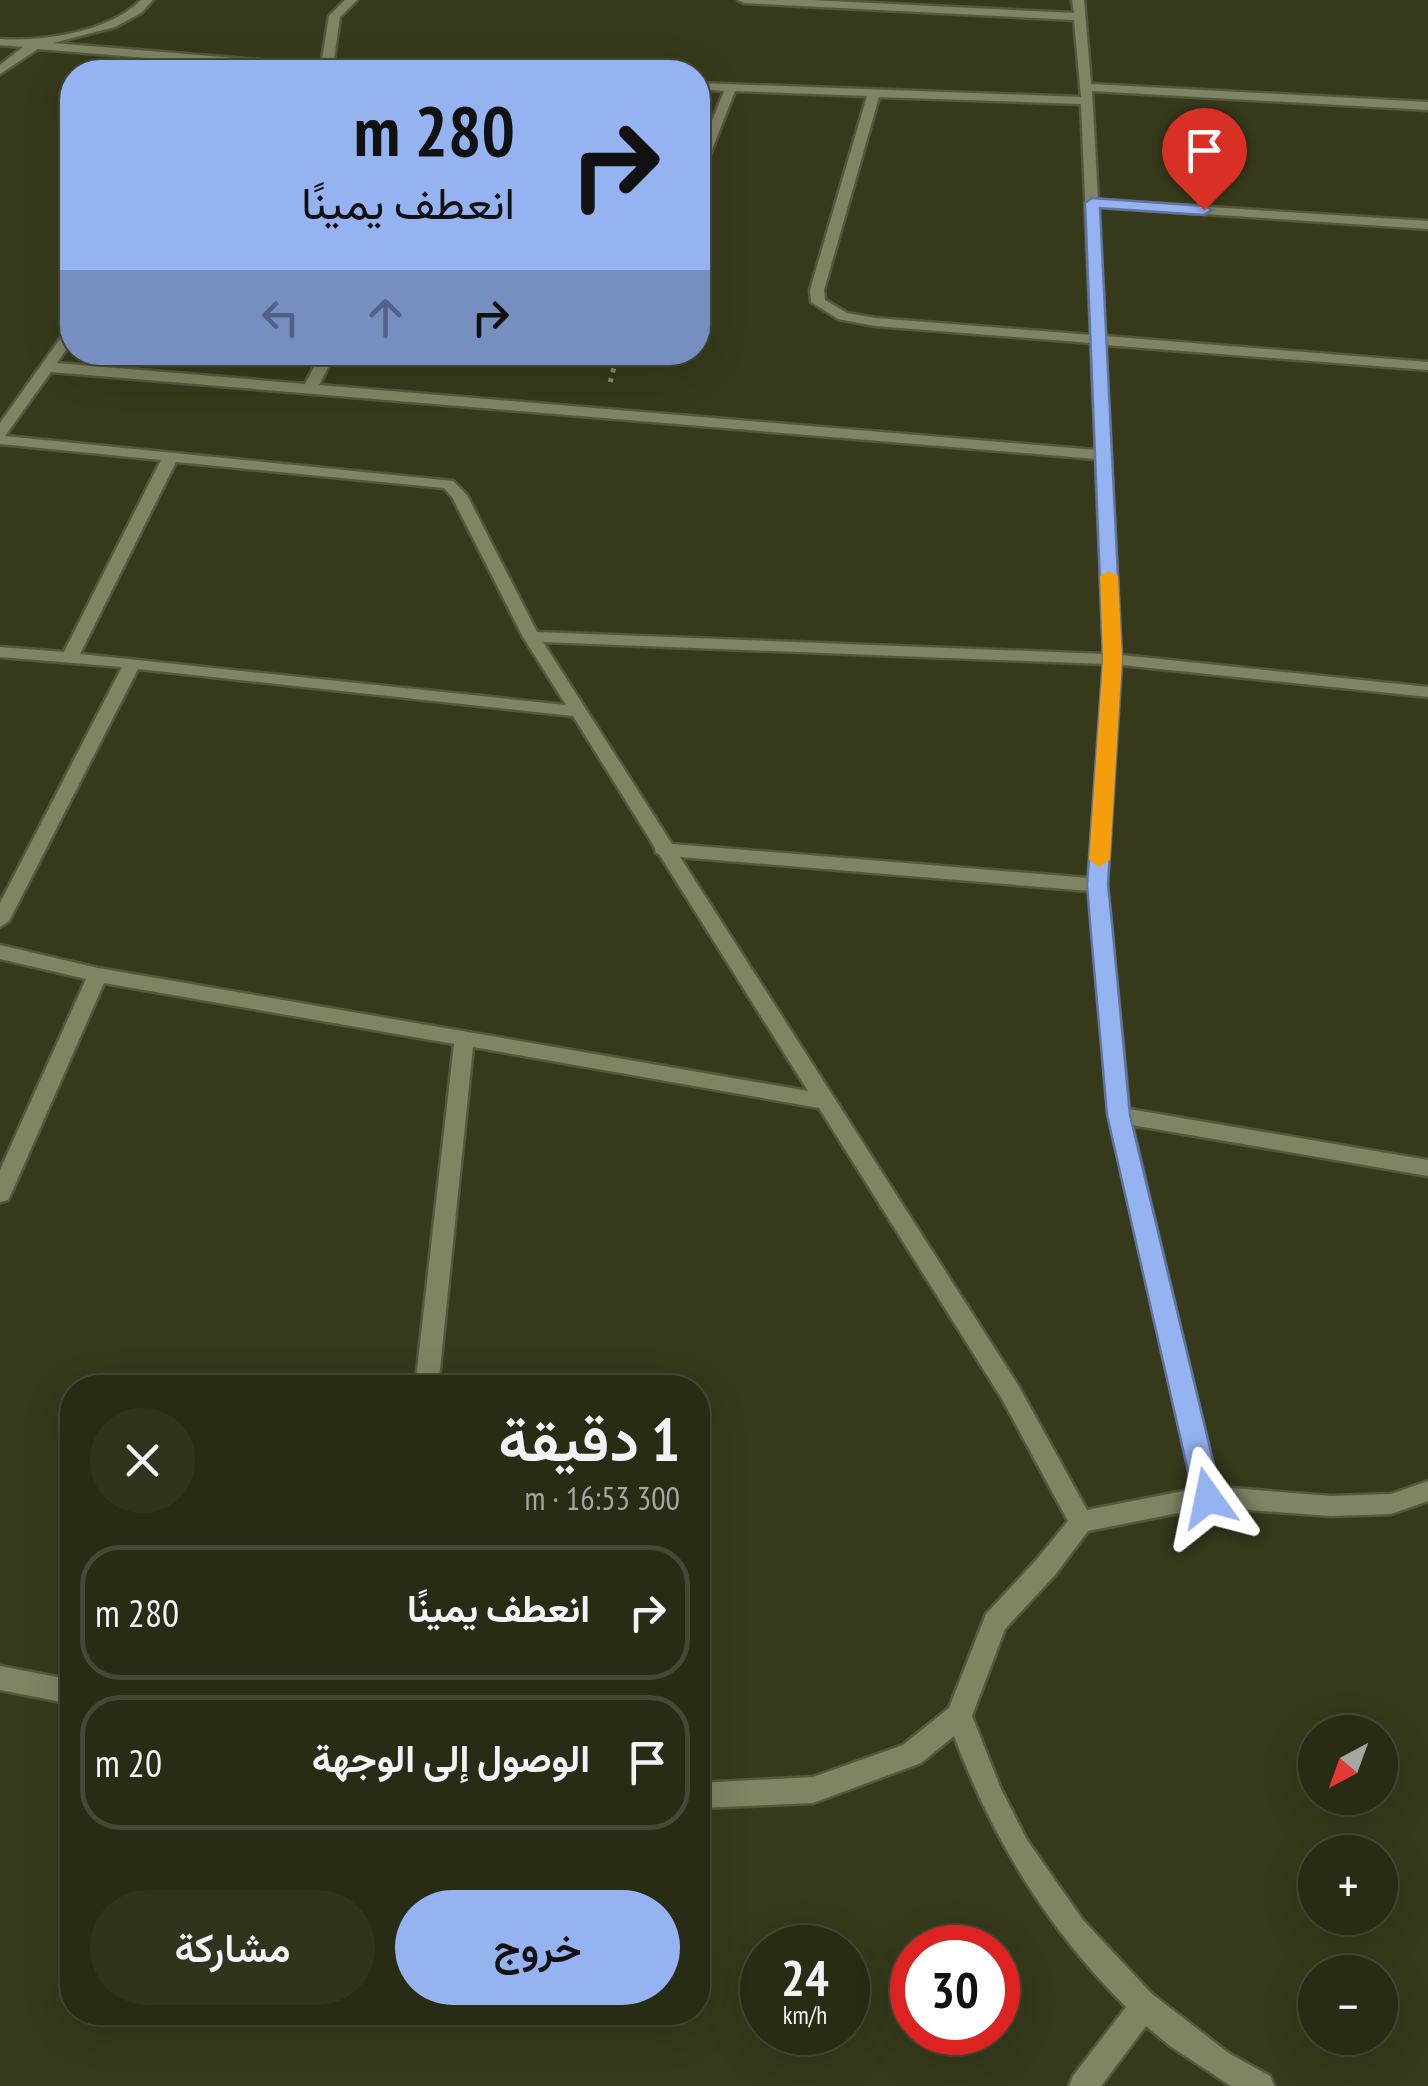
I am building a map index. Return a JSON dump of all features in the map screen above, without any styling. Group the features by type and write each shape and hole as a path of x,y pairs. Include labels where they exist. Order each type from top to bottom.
{"street":[{"path":"0,71 35,45 108,25 138,11 147,0"},
{"path":"326,60 335,16 351,0"},
{"path":"744,0 1079,9 1087,94 1113,659 1098,885 1118,1115 1208,1498"},
{"path":"0,42 196,60"},
{"path":"710,87 1428,106"},
{"path":"710,139 730,88"},
{"path":"874,93 817,290 818,302 843,316 1427,371"},
{"path":"1092,203 1428,225"},
{"path":"60,350 0,436 448,484 459,495 531,637 1010,1392 1081,1522"},
{"path":"310,390 322,365"},
{"path":"48,367 1104,454"},
{"path":"70,658 171,456"},
{"path":"531,637 1113,659 1428,692"},
{"path":"0,652 133,662 580,712"},
{"path":"0,921 133,662"},
{"path":"662,848 1098,885"},
{"path":"0,952 98,975 823,1101"},
{"path":"0,1194 98,975"},
{"path":"427,1375 464,1040"},
{"path":"1118,1115 1428,1168"},
{"path":"710,1795 813,1790 912,1754 959,1716 995,1622 1046,1568 1081,1522 1208,1498 1376,1505 1391,1504 1428,1490"},
{"path":"0,1678 60,1690"},
{"path":"959,1716 996,1809 1046,1892 1142,2009 1230,2072 1260,2086"},
{"path":"1083,2086 1142,2009"}],"path":[{"path":"602,414 614,365"}],"slow traffic":[{"path":"1099,860 1113,659 1109,576"}],"route":[{"path":"1204,210 1092,203 1113,659 1098,885 1118,1115 1208,1498"}]}
